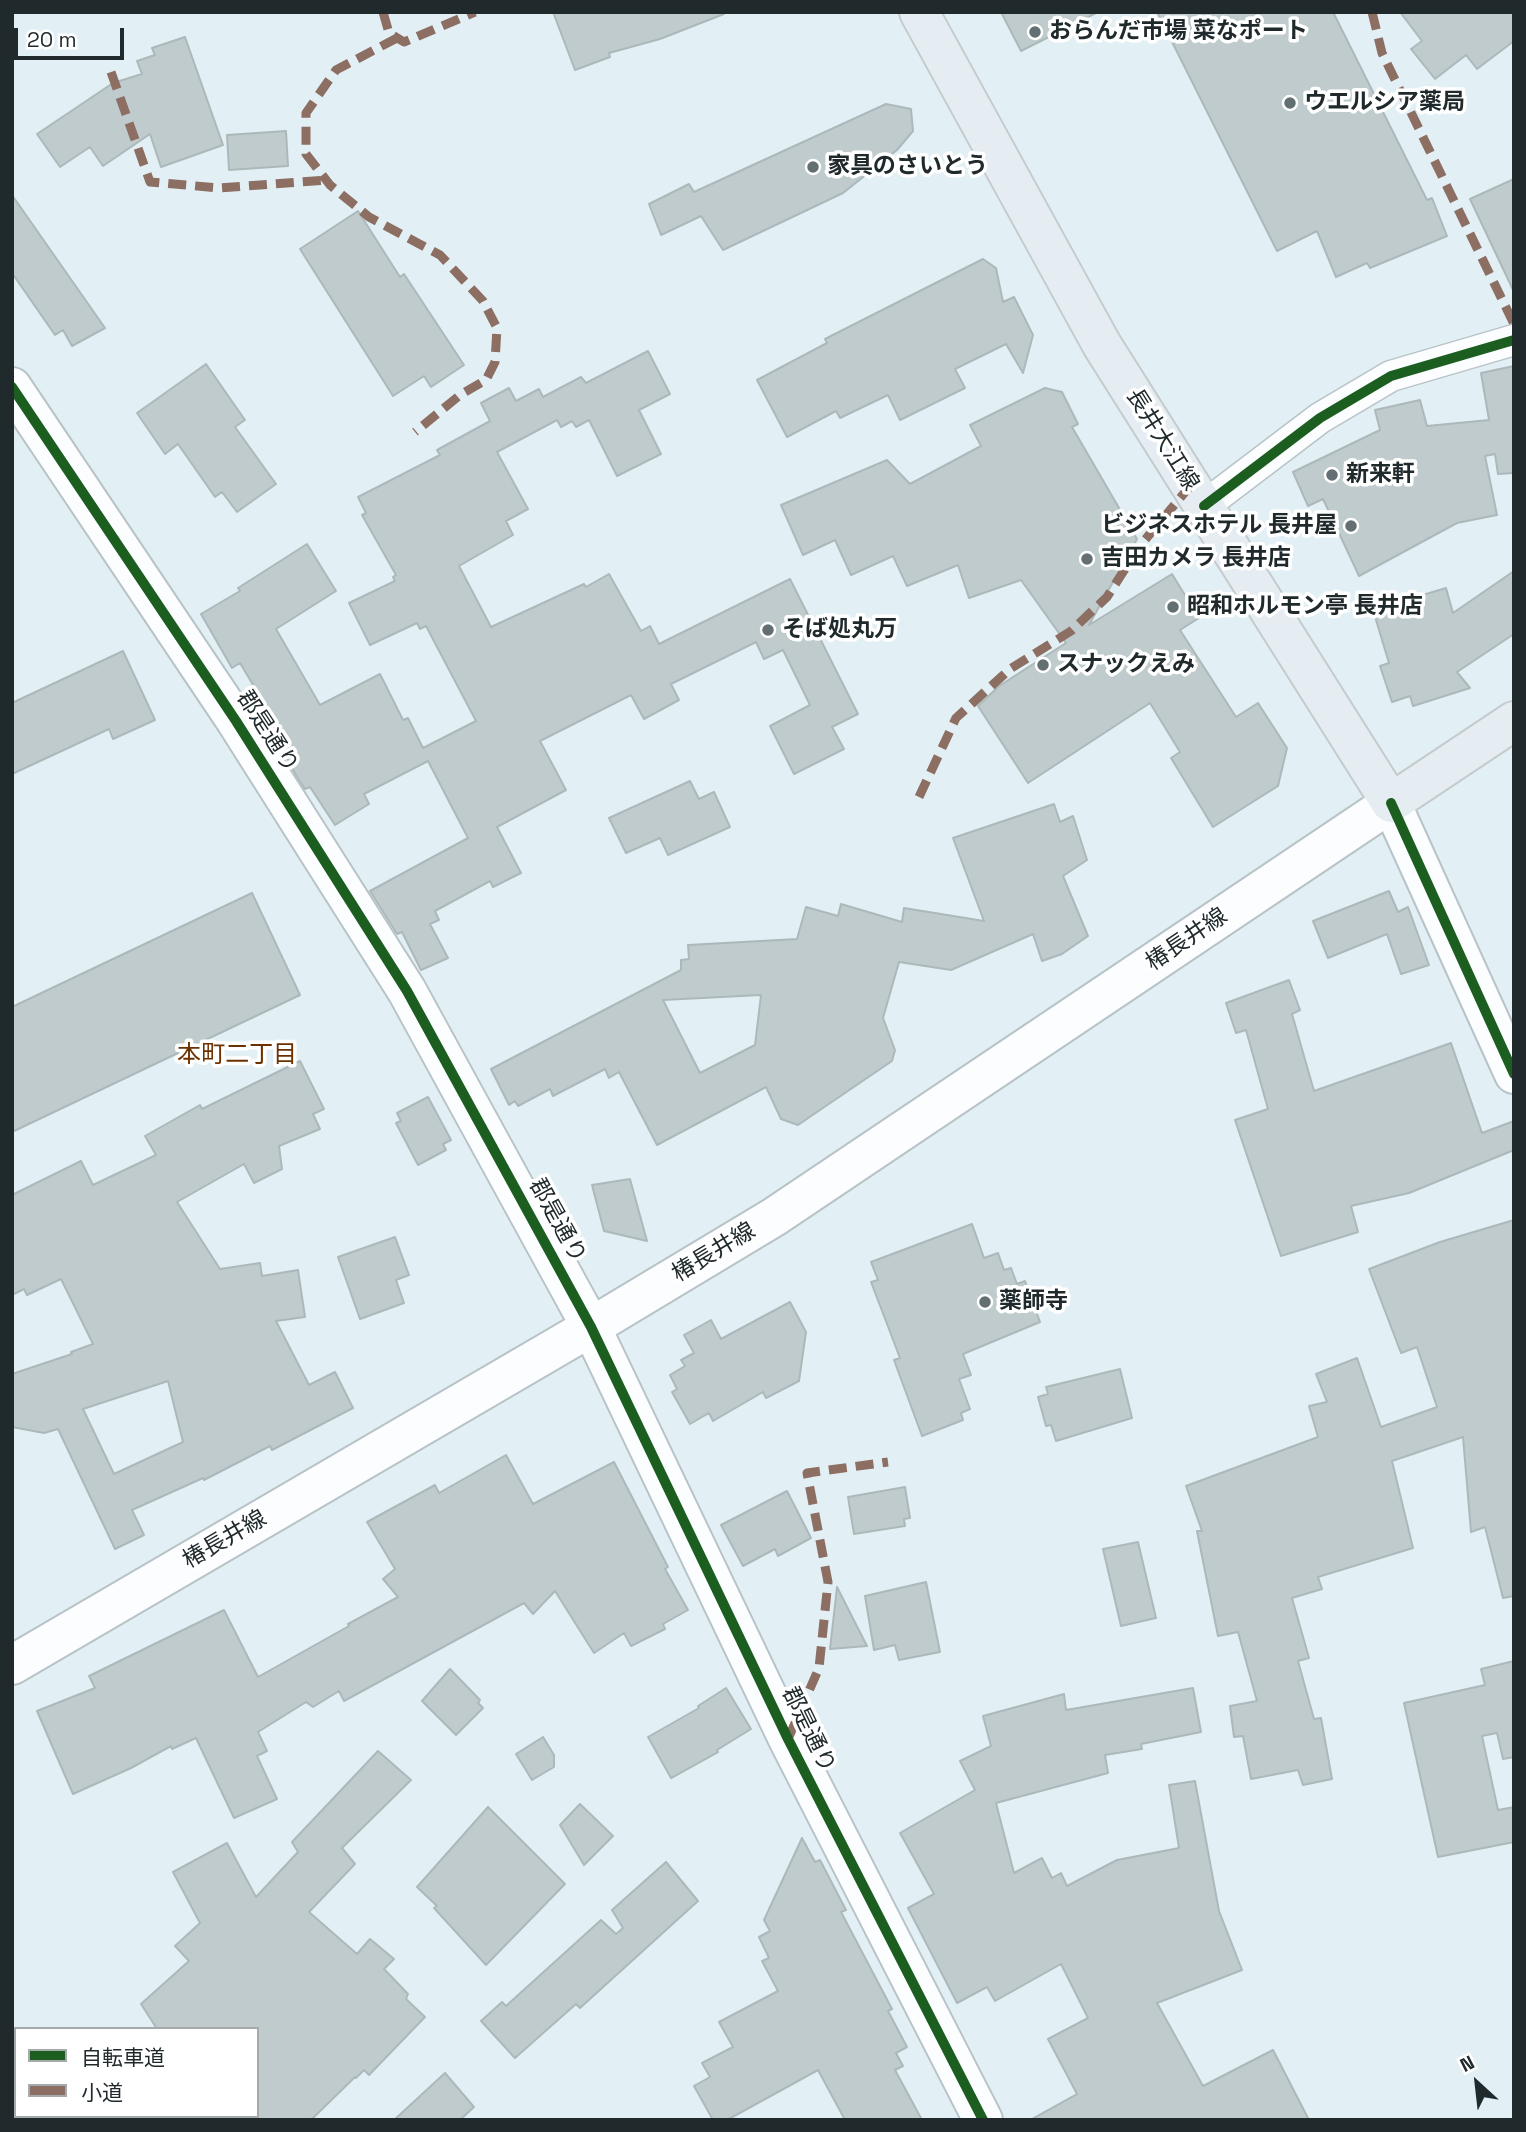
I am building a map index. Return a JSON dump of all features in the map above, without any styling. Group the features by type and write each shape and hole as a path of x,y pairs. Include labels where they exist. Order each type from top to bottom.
{"main road":[{"name":"長井大江線","path":"919,12 1102,345 1391,803"},
{"path":"1391,803 1514,721"}],"street":[{"path":"1204,506 1320,418 1391,376 1514,340"},
{"name":"郡是通り","path":"12,387 236,721 407,991 591,1327 788,1740 983,2120"},
{"path":"1391,803 1514,1074"},
{"name":"椿長井線","path":"12,1665 774,1217 1391,803"}],"building":[{"path":"553,12 724,14 660,39 609,53 610,57 575,70"},
{"name":"おらんだ市場 菜なポート","path":"1001,12 1098,12 1021,51"},
{"name":"ウエルシア薬局","path":"1157,12 1333,12 1427,200 1432,198 1447,236 1370,268 1367,263 1336,277 1317,231 1277,251"},
{"path":"1400,12 1514,12 1514,41 1477,69 1466,55 1435,79 1411,49 1422,41"},
{"path":"185,37 223,145 161,167 150,134 103,166 90,147 60,167 37,134 113,83 142,74 137,61 155,55 152,48"},
{"name":"家具のさいとう","path":"886,104 911,109 913,131 897,150 843,193 723,250 701,216 661,235 649,204 689,184 694,192"},
{"path":"286,131 288,166 229,170 227,135"},
{"path":"1514,179 1514,292 1470,199"},
{"path":"12,195 105,328 72,346 63,330 55,335 12,273"},
{"path":"358,211 400,277 404,274 464,365 431,387 424,376 393,396 300,249"},
{"path":"983,259 996,268 1003,302 1014,297 1033,335 1023,373 1006,344 955,369 965,388 900,420 888,395 840,418 836,411 787,437 757,380 827,343 825,339"},
{"path":"648,351 670,394 639,410 661,454 617,476 589,420 576,427 572,421 561,427 557,420 497,452 528,509 506,521 513,535 459,566 491,627 584,584 586,587 609,574 641,631 650,626 659,644 790,579 858,714 832,727 844,749 794,774 770,726 810,705 783,650 764,659 756,642 671,684 679,700 644,719 631,695 540,741 566,790 497,827 521,873 493,887 490,881 435,911 439,920 430,924 448,958 421,970 402,932 397,934 370,891 468,838 428,761 364,794 369,804 335,825 310,787 305,789 297,777 271,728 277,725 240,663 232,668 201,614 240,591 238,588 307,544 336,591 276,629 320,705 380,674 403,720 408,718 423,748 476,721 426,626 420,629 417,623 370,645 349,603 395,581 393,577 396,575 362,515 366,513 358,497 440,455 437,450 490,421 481,403 509,388 516,401 539,389 543,397 581,377 586,383"},
{"path":"206,364 245,420 235,427 276,484 237,512 222,492 215,497 178,444 165,454 137,413"},
{"path":"1514,366 1514,473 1498,474 1495,454 1485,456 1497,515 1457,523 1359,576 1323,499 1308,506 1293,472 1380,430 1375,410 1420,400 1427,426 1489,420 1481,373"},
{"path":"1045,388 1062,392 1078,424 1072,427 1137,539 1089,625 1172,574 1199,618 1180,630 1236,717 1258,703 1287,748 1278,786 1213,827 1171,758 1180,752 1150,703 1028,783 978,706 999,686 1066,643 1021,580 969,598 958,565 907,586 893,556 851,575 835,540 803,555 781,505 887,460 910,484 981,446 970,425"},
{"path":"1514,571 1514,634 1457,672 1470,688 1413,706 1410,696 1392,702 1380,666 1389,663 1373,610 1446,588 1453,613"},
{"path":"123,651 155,720 113,739 109,729 12,774 12,703"},
{"path":"690,781 699,799 714,792 730,827 668,855 660,838 626,853 609,818"},
{"path":"1054,804 1060,822 1073,816 1087,860 1063,876 1088,936 1062,954 1042,961 1033,934 951,970 899,962 883,1018 895,1050 892,1061 798,1125 781,1119 766,1087 657,1145 619,1072 609,1078 605,1069 553,1096 550,1089 518,1106 515,1101 509,1105 491,1069 681,970 681,960 689,959 688,945 797,939 806,907 838,916 841,904 902,922 904,908 984,921 953,838","holes":["761,995 755,1045 700,1073 663,1000"]},
{"path":"1389,891 1398,912 1408,907 1429,965 1401,974 1387,934 1328,958 1313,921"},
{"path":"252,893 300,995 12,1132 12,1007"},
{"path":"1289,980 1300,1010 1292,1014 1314,1091 1451,1043 1482,1133 1514,1121 1514,1150 1409,1193 1351,1206 1358,1232 1281,1256 1235,1120 1268,1109 1246,1030 1236,1033 1226,1003"},
{"path":"300,1061 324,1109 313,1114 320,1129 279,1146 282,1169 254,1183 244,1164 177,1202 220,1269 260,1263 262,1276 298,1270 305,1317 276,1321 309,1385 335,1372 353,1408 272,1450 270,1446 204,1480 203,1478 132,1510 144,1535 115,1549 58,1429 44,1433 12,1427 12,1374 93,1344 61,1279 27,1295 24,1289 12,1295 12,1195 81,1161 93,1185 156,1155 145,1136 200,1105 202,1109","holes":["168,1381 183,1442 114,1474 83,1409"]},
{"path":"428,1097 451,1140 443,1144 446,1150 418,1165 396,1123 401,1121 397,1113"},
{"path":"630,1179 647,1241 604,1231 592,1185"},
{"path":"1514,1220 1514,1596 1503,1598 1485,1527 1471,1532 1463,1437 1392,1461 1413,1548 1318,1577 1322,1589 1292,1598 1309,1658 1298,1661 1314,1719 1321,1718 1332,1779 1303,1785 1298,1770 1251,1779 1243,1736 1234,1737 1230,1706 1257,1701 1238,1632 1218,1636 1197,1531 1202,1531 1186,1486 1318,1437 1309,1406 1327,1402 1316,1374 1357,1358 1381,1427 1437,1407 1417,1347 1401,1353 1369,1269 1440,1242"},
{"path":"972,1224 984,1258 998,1253 1004,1270 1011,1268 1017,1284 1025,1281 1040,1322 963,1354 971,1375 959,1379 970,1409 961,1413 963,1420 922,1436 894,1360 900,1358 871,1282 878,1280 871,1262"},
{"path":"395,1237 409,1275 396,1280 404,1303 360,1319 338,1257"},
{"path":"790,1302 806,1332 799,1381 766,1398 763,1392 713,1421 709,1413 690,1424 672,1392 677,1389 670,1375 685,1366 681,1360 694,1353 684,1335 711,1320 721,1339"},
{"path":"1120,1369 1132,1418 1056,1441 1051,1425 1046,1426 1038,1397 1048,1394 1046,1387"},
{"path":"506,1455 533,1504 614,1462 668,1567 665,1569 688,1610 663,1624 665,1629 631,1646 624,1633 594,1653 555,1591 533,1614 524,1603 344,1701 339,1691 313,1707 306,1702 258,1732 267,1751 257,1756 277,1799 234,1818 196,1738 172,1749 171,1746 131,1768 73,1794 37,1711 95,1688 89,1676 224,1610 258,1677 398,1597 383,1579 395,1569 367,1522 435,1485 439,1493"},
{"path":"905,1487 910,1518 904,1519 905,1526 854,1534 848,1497"},
{"path":"787,1491 811,1538 778,1556 775,1549 743,1566 721,1525"},
{"path":"1138,1542 1156,1618 1121,1626 1103,1549"},
{"path":"926,1582 940,1652 899,1660 895,1645 874,1650 865,1596"},
{"path":"837,1587 867,1646 830,1649"},
{"path":"1514,1661 1514,1757 1503,1759 1497,1733 1482,1736 1498,1810 1514,1807 1514,1842 1438,1857 1404,1703 1485,1685 1481,1669"},
{"path":"450,1669 480,1700 478,1703 483,1708 456,1735 422,1701"},
{"path":"726,1688 751,1729 717,1750 718,1752 671,1778 648,1737 699,1708 698,1706"},
{"path":"1193,1688 1201,1732 1141,1744 1142,1749 1105,1755 1108,1773 996,1803 1014,1873 1042,1858 1052,1878 1061,1873 1067,1886 1117,1860 1179,1848 1169,1785 1195,1781 1219,1911 1242,1970 1157,2003 1203,2086 1273,2050 1309,2120 1030,2120 1077,2094 1048,2039 1088,2018 1061,1964 995,2001 987,1987 957,2003 908,1908 934,1894 900,1833 975,1790 960,1761 991,1746 983,1716 1064,1694 1066,1710"},
{"path":"543,1737 554,1755 554,1767 532,1780 516,1754"},
{"path":"378,1751 411,1780 342,1848 355,1864 309,1912 357,1954 370,1939 394,1959 384,1969 408,1994 406,1999 425,2017 369,2075 364,2070 311,2120 257,2120 259,2027 156,2027 141,2004 189,1961 175,1946 200,1923 173,1872 227,1843 256,1897 298,1852 292,1842"},
{"path":"580,1804 613,1836 584,1865 560,1825"},
{"path":"488,1807 565,1884 486,1965 434,1908 437,1906 417,1887"},
{"path":"802,1838 815,1862 820,1860 846,1910 841,1912 892,2009 888,2011 907,2047 896,2053 903,2066 895,2070 922,2120 845,2120 818,2070 727,2120 713,2120 694,2086 710,2077 702,2063 733,2047 719,2022 778,1991 762,1961 769,1958 759,1937 770,1931 764,1920"},
{"path":"666,1862 698,1901 580,2008 576,2004 515,2058 481,2021 502,2002 506,2006 601,1920 616,1934 623,1928 612,1910"},
{"path":"445,2073 474,2107 460,2120 394,2120"}],"marked path":[{"path":"383,12 389,33 404,42 475,12"},
{"path":"1372,12 1382,53 1514,324"},
{"path":"397,38 336,70 306,113 306,154 330,185 369,217 440,255 483,301 497,328 495,362 486,380 460,395 415,432"},
{"path":"111,72 150,182 220,188 326,180"},
{"path":"919,797 956,718 1010,669 1071,631 1107,597 1139,547 1191,485"},
{"path":"788,1739 819,1668 828,1582 807,1473 888,1462"}],"cycle path":[{"path":"1204,506 1320,418 1391,376 1514,340"},
{"path":"12,387 236,721 407,991 591,1327 788,1739 983,2120"},
{"path":"1391,803 1514,1074"}],"place":[{"name":"おらんだ市場 菜なポート","path":"1035,32"},
{"name":"ウエルシア薬局","path":"1290,103"},
{"name":"家具のさいとう","path":"813,167"},
{"name":"新来軒","path":"1332,475"},
{"name":"ビジネスホテル 長井屋","path":"1351,526"},
{"name":"吉田カメラ 長井店","path":"1087,559"},
{"name":"昭和ホルモン亭 長井店","path":"1173,607"},
{"name":"そば処丸万","path":"768,630"},
{"name":"スナックえみ","path":"1043,665"},
{"name":"薬師寺","path":"985,1302"}],"district":[{"name":"本町二丁目","path":"237,1055"}]}
